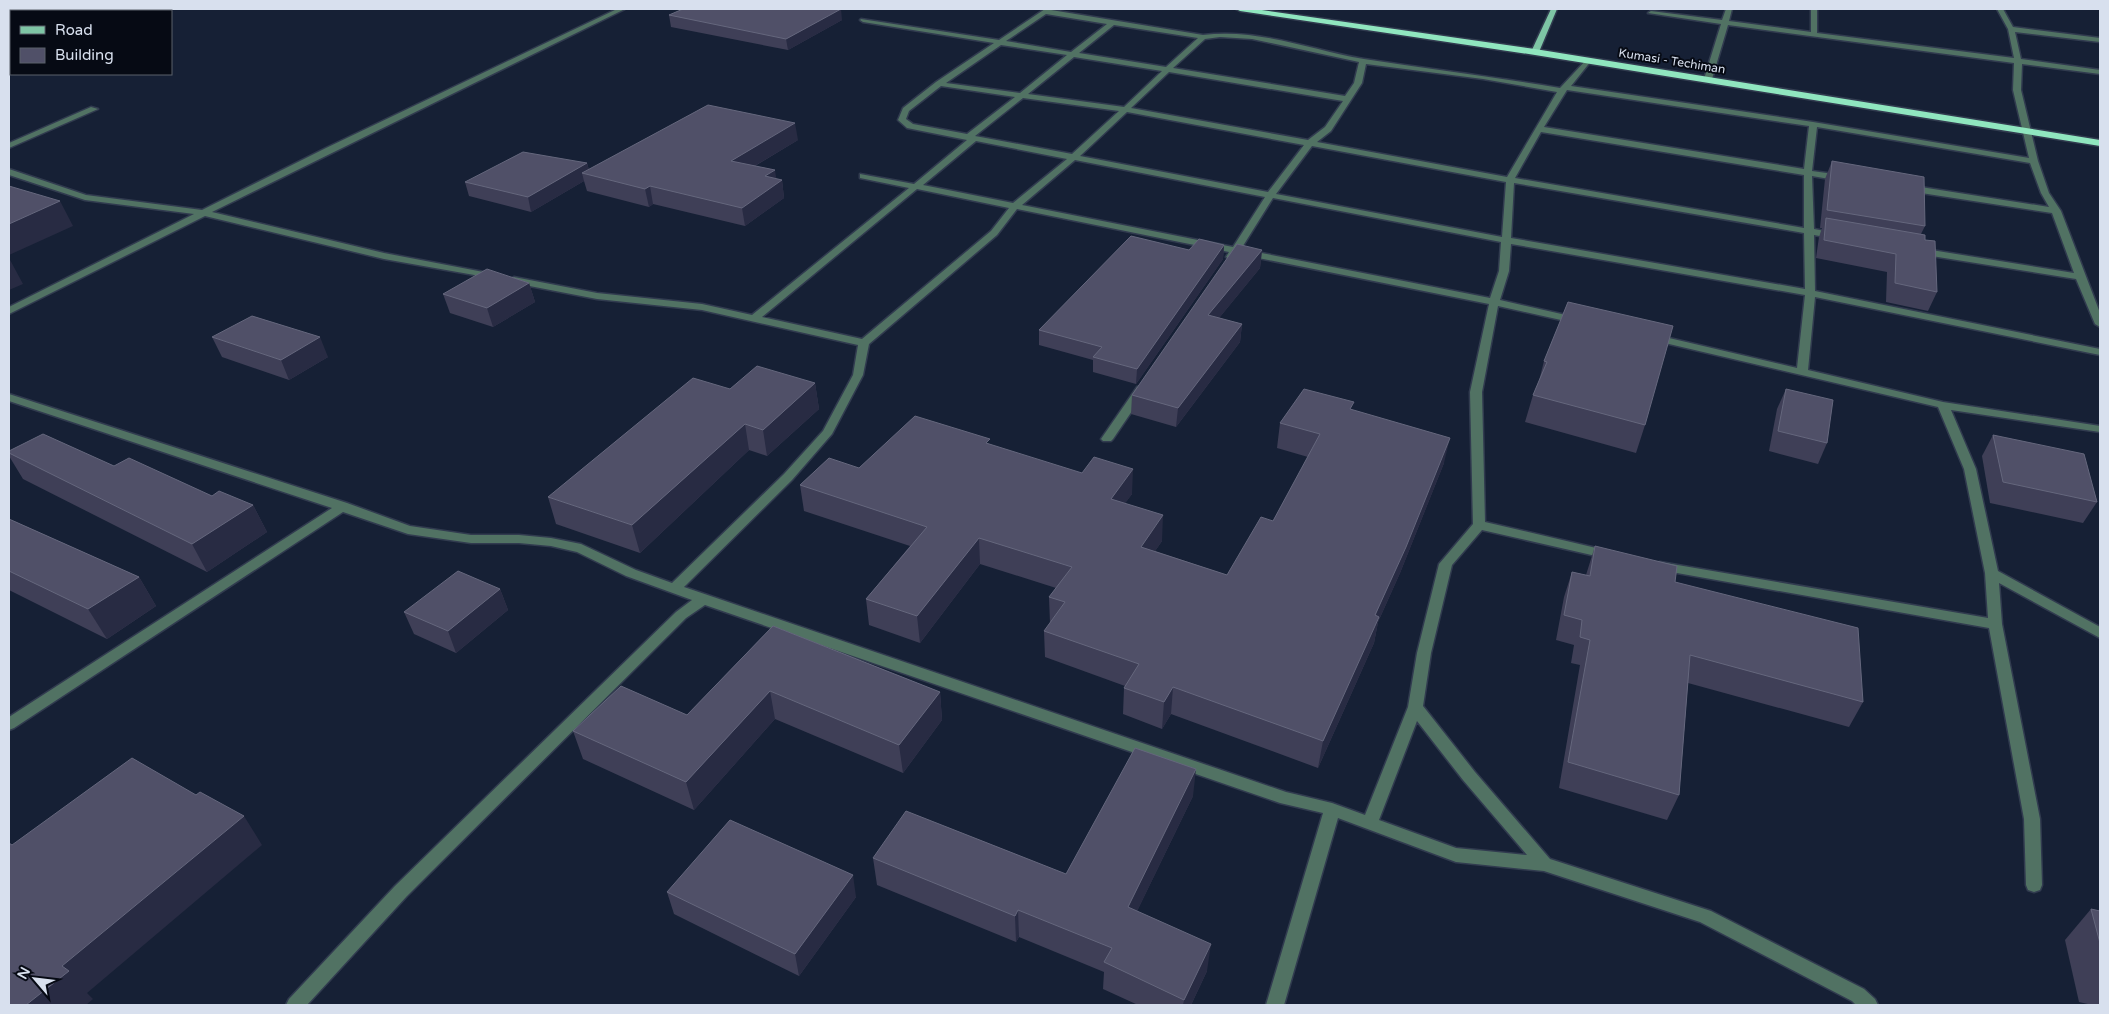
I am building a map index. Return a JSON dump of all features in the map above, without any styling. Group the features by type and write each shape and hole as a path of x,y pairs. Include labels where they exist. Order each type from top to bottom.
{"highway":[{"name":"Kumasi - Techiman","path":"1240,9 1535,52 2100,143"}],"main road":[{"path":"1535,52 1554,9"}],"street":[{"path":"9,311 329,150 622,9"},
{"path":"1708,79 1729,9"},
{"path":"1814,9 1814,33"},
{"path":"2000,9 2011,29 2018,62 2017,90 2034,161 2045,193 2056,211 2080,277 2100,324"},
{"path":"2034,161 1813,124 1363,61 1252,37 1220,35 1203,37 1112,23 1047,10 939,84 906,110 902,120 910,126 1073,158 1505,240 1810,293 2100,352"},
{"path":"1651,13 2100,72"},
{"path":"863,20 1347,99"},
{"path":"753,319 916,187 970,138 1112,23"},
{"path":"2011,29 2100,40"},
{"path":"675,588 788,477 828,432 858,375 864,343 994,233 1015,206 1073,158 1203,37"},
{"path":"1224,267 1270,196 1309,144 1328,129 1358,83 1363,61"},
{"path":"1370,823 1415,707 1424,652 1446,564 1480,525 1476,392 1494,302 1504,271 1510,180 1563,89 1587,61"},
{"path":"939,84 1021,97 1124,109 1510,180 1845,238"},
{"path":"9,146 94,109"},
{"path":"1802,371 1810,293 1808,172 1813,124"},
{"path":"1539,129 1846,178"},
{"path":"9,172 85,197 203,214 394,258 596,296 702,307 864,343"},
{"path":"863,176 1494,302 1590,323"},
{"path":"1894,186 2056,211"},
{"path":"1909,249 2080,277"},
{"path":"1638,334 1943,405 2100,429"},
{"path":"1107,439 1146,382"},
{"path":"9,398 343,506 408,530 471,539 519,539 552,542 580,548 631,573 1286,798 1332,809 1456,855 1544,864 1705,916 1858,995 1869,1005"},
{"path":"1943,405 1970,469 1992,573 1995,624 2032,819 2034,885"},
{"path":"9,724 343,506"},
{"path":"1480,525 1618,557"},
{"path":"1646,563 1995,624"},
{"path":"1992,573 2100,633"},
{"path":"295,1005 401,891 682,615 703,598"},
{"path":"1415,707 1469,776 1544,864"},
{"path":"1275,1005 1332,809"}],"building":[{"path":"683,9 841,9 786,39 669,15"},
{"path":"708,105 795,123 731,161 775,170 765,176 782,180 742,208 650,186 645,189 582,173"},
{"path":"523,152 587,163 528,197 465,182"},
{"path":"1832,161 1924,177 1925,226 1827,210"},
{"path":"9,186 60,201 9,224"},
{"path":"1826,218 1925,235 1925,240 1935,241 1937,292 1895,283 1896,254 1824,240"},
{"path":"1131,236 1189,250 1199,239 1224,245 1137,369 1093,357 1102,347 1039,330"},
{"path":"1237,244 1262,250 1208,315 1242,324 1178,408 1132,395"},
{"path":"487,269 529,283 487,308 443,294"},
{"path":"1568,302 1673,326 1645,425 1533,395 1547,362 1544,361"},
{"path":"252,316 320,337 281,360 212,337"},
{"path":"757,366 815,383 763,430 745,424 632,525 548,497 693,378 730,389"},
{"path":"1304,389 1354,402 1350,409 1450,438 1406,547 1375,615 1379,617 1323,741 1173,687 1164,702 1124,688 1139,664 1044,631 1065,602 1049,597 1072,567 979,538 917,616 866,599 927,527 800,485 829,458 859,468 915,416 990,439 986,443 1082,473 1094,457 1133,469 1111,499 1163,515 1141,547 1227,575 1261,517 1273,521 1320,434 1280,423"},
{"path":"1786,389 1833,400 1827,443 1778,431"},
{"path":"43,434 114,466 129,458 212,496 219,491 253,505 192,544 9,453 9,451"},
{"path":"1993,435 2084,454 2097,502 2003,482"},
{"path":"9,519 139,577 88,609 9,571"},
{"path":"1595,546 1677,566 1675,582 1858,628 1863,702 1690,655 1679,795 1568,762 1590,640 1580,637 1582,620 1564,615 1572,572 1590,576"},
{"path":"458,571 500,589 448,631 404,612"},
{"path":"773,626 940,692 899,745 770,691 686,782 573,731 621,686 687,715"},
{"path":"1135,748 1196,769 1128,907 1211,944 1184,1000 1104,962 1112,948 1018,910 1015,916 873,858 906,811 1066,874"},
{"path":"132,758 196,795 200,792 244,816 62,966 69,971 26,1005 9,1005 9,843 12,845"},
{"path":"730,820 853,875 795,954 667,892"},
{"path":"2091,909 2100,911 2100,943"}]}
